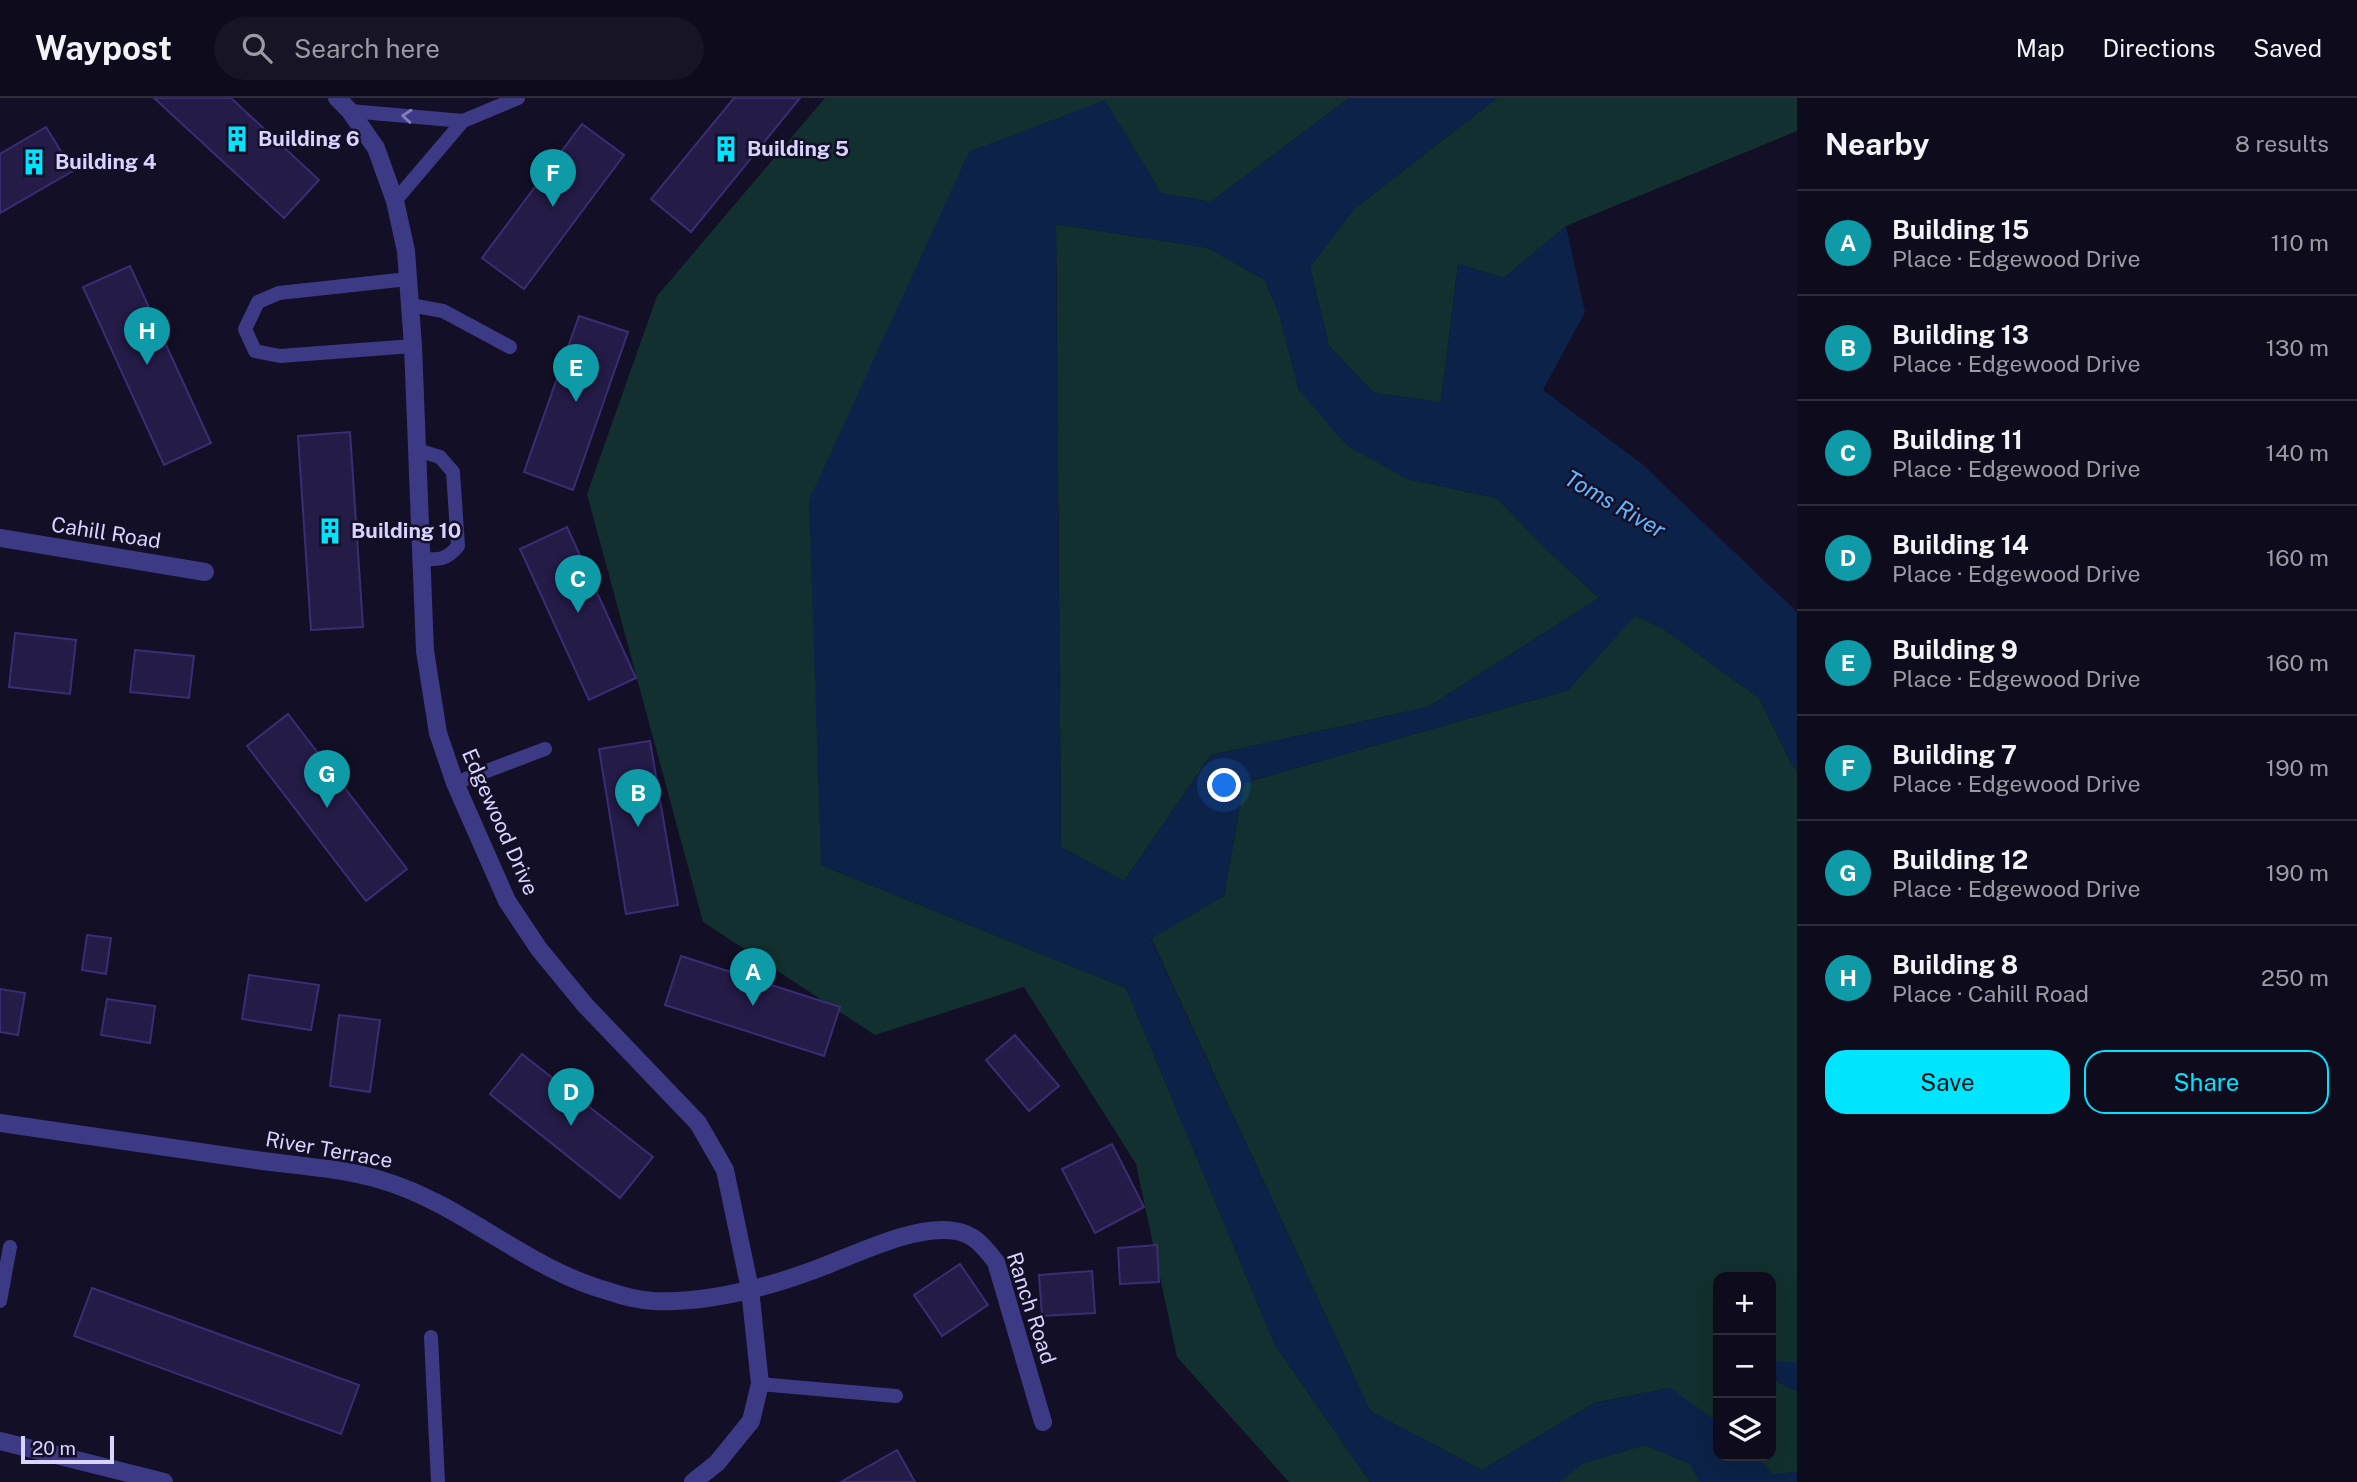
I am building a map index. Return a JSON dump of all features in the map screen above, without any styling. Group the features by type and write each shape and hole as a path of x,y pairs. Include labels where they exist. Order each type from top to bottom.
{"street":[{"name":"Edgewood Drive","path":"337,98 350,111 376,148 395,201 406,251 413,345 425,651 438,733 455,783 507,901 539,950 585,1004 698,1123 725,1170 750,1289 760,1384 751,1421 717,1463 693,1482"},
{"name":"Cahill Road","path":"0,538 205,572"},
{"name":"River Terrace","path":"0,1123 380,1179 444,1205 543,1266 580,1284 623,1296 653,1301 693,1299 750,1289"},
{"name":"Ranch Road","path":"750,1289 812,1271 926,1231 956,1231 979,1240 996,1262 1043,1422"},
{"path":"0,1441 107,1475 164,1482"}],"lane":[{"path":"395,201 463,121 518,98"},
{"path":"350,111 463,121"},
{"path":"408,279 278,293 258,302 245,328 255,351 280,356 413,345"},
{"path":"410,305 443,311 510,347"},
{"path":"417,450 440,457 453,472 458,546 451,555 440,560 421,559"},
{"path":"455,783 545,749"},
{"path":"0,1301 10,1247"},
{"path":"431,1337 438,1482"},
{"path":"760,1384 896,1395"}],"green space":[{"path":"825,98 1349,98 1211,202 1161,193 1105,101 969,152 821,865 1126,988 1275,1345 1370,1482 1289,1482 1177,1357 1136,1164 1024,987 875,1035 703,922 587,494 657,296"},
{"path":"1497,98 1797,98 1797,131 1566,226 1504,278 1458,264 1441,402 1374,393 1329,346 1310,267 1354,209"},
{"path":"1056,224 1208,248 1265,280 1279,314 1299,390 1407,479 1497,498 1599,598 1428,707 1211,755 1124,881 1061,847"},
{"path":"1635,615 1665,630 1759,698 1792,765 1797,769 1797,1362 1776,1362 1776,1272 1713,1272 1713,1419 1670,1388 1594,1403 1482,1470 1370,1411 1151,938 1224,896 1244,783 1568,690"},
{"path":"1776,1381 1797,1391 1797,1472 1773,1475 1760,1461 1776,1461"},
{"path":"1645,1445 1690,1464 1700,1482 1559,1482 1583,1463"}],"water":[{"name":"Toms River","path":"1349,98 1497,98 1354,209 1310,267 1329,346 1374,393 1441,402 1458,264 1504,278 1566,226 1585,312 1543,390 1642,464 1797,612 1797,769 1792,765 1759,698 1665,630 1635,616 1568,690 1244,783 1224,896 1151,939 1370,1411 1482,1470 1594,1403 1671,1388 1713,1419 1713,1461 1761,1461 1773,1474 1797,1472 1797,1482 1700,1482 1690,1464 1645,1445 1584,1463 1559,1482 1370,1482 1275,1345 1126,988 821,865 809,500 969,152 1105,100 1161,193 1211,202","holes":["1056,224 1208,248 1265,280 1279,314 1299,390 1347,446 1407,479 1497,498 1599,598 1428,707 1211,755 1124,881 1061,847"]},
{"path":"1776,1362 1797,1362 1797,1391 1776,1381"}],"building":[{"name":"Building 6","path":"154,98 231,98 319,180 284,218"},
{"name":"Building 5","path":"734,98 800,98 691,232 651,199"},
{"path":"582,124 624,155 524,289 482,258"},
{"name":"Building 4","path":"46,127 73,171 0,213 0,154"},
{"path":"130,266 211,443 164,465 83,287"},
{"path":"579,316 628,332 573,490 524,472"},
{"name":"Building 10","path":"350,432 363,627 311,630 298,436"},
{"path":"567,527 636,678 589,700 520,549"},
{"path":"15,633 76,640 70,694 9,687"},
{"path":"135,650 194,656 189,698 130,692"},
{"path":"288,714 407,869 366,901 247,746"},
{"path":"650,741 678,905 626,914 599,749"},
{"path":"87,935 111,938 106,974 82,970"},
{"path":"681,956 840,1007 824,1056 665,1005"},
{"path":"249,975 319,985 311,1030 242,1019"},
{"path":"0,989 25,993 18,1035 0,1032"},
{"path":"107,999 155,1006 150,1043 101,1035"},
{"path":"339,1015 380,1020 370,1092 330,1086"},
{"path":"1015,1035 1059,1086 1029,1111 986,1060"},
{"path":"522,1054 653,1157 620,1198 490,1094"},
{"path":"1112,1144 1144,1207 1095,1233 1062,1169"},
{"path":"1157,1245 1159,1282 1120,1284 1118,1248"},
{"path":"960,1264 988,1305 942,1336 914,1295"},
{"path":"1092,1271 1095,1313 1042,1316 1039,1275"},
{"path":"92,1288 359,1385 341,1434 74,1336"},
{"path":"897,1450 915,1482 841,1482"}],"place":[{"name":"Building 6","path":"237,139"},
{"name":"Building 5","path":"726,149"},
{"name":"Building 4","path":"34,162"},
{"name":"Building 7","path":"553,207"},
{"name":"Building 8","path":"147,365"},
{"name":"Building 9","path":"576,402"},
{"name":"Building 10","path":"330,531"},
{"name":"Building 11","path":"578,613"},
{"name":"Building 12","path":"327,808"},
{"name":"Building 13","path":"638,827"},
{"name":"Building 15","path":"753,1006"},
{"name":"Building 14","path":"571,1126"}]}
